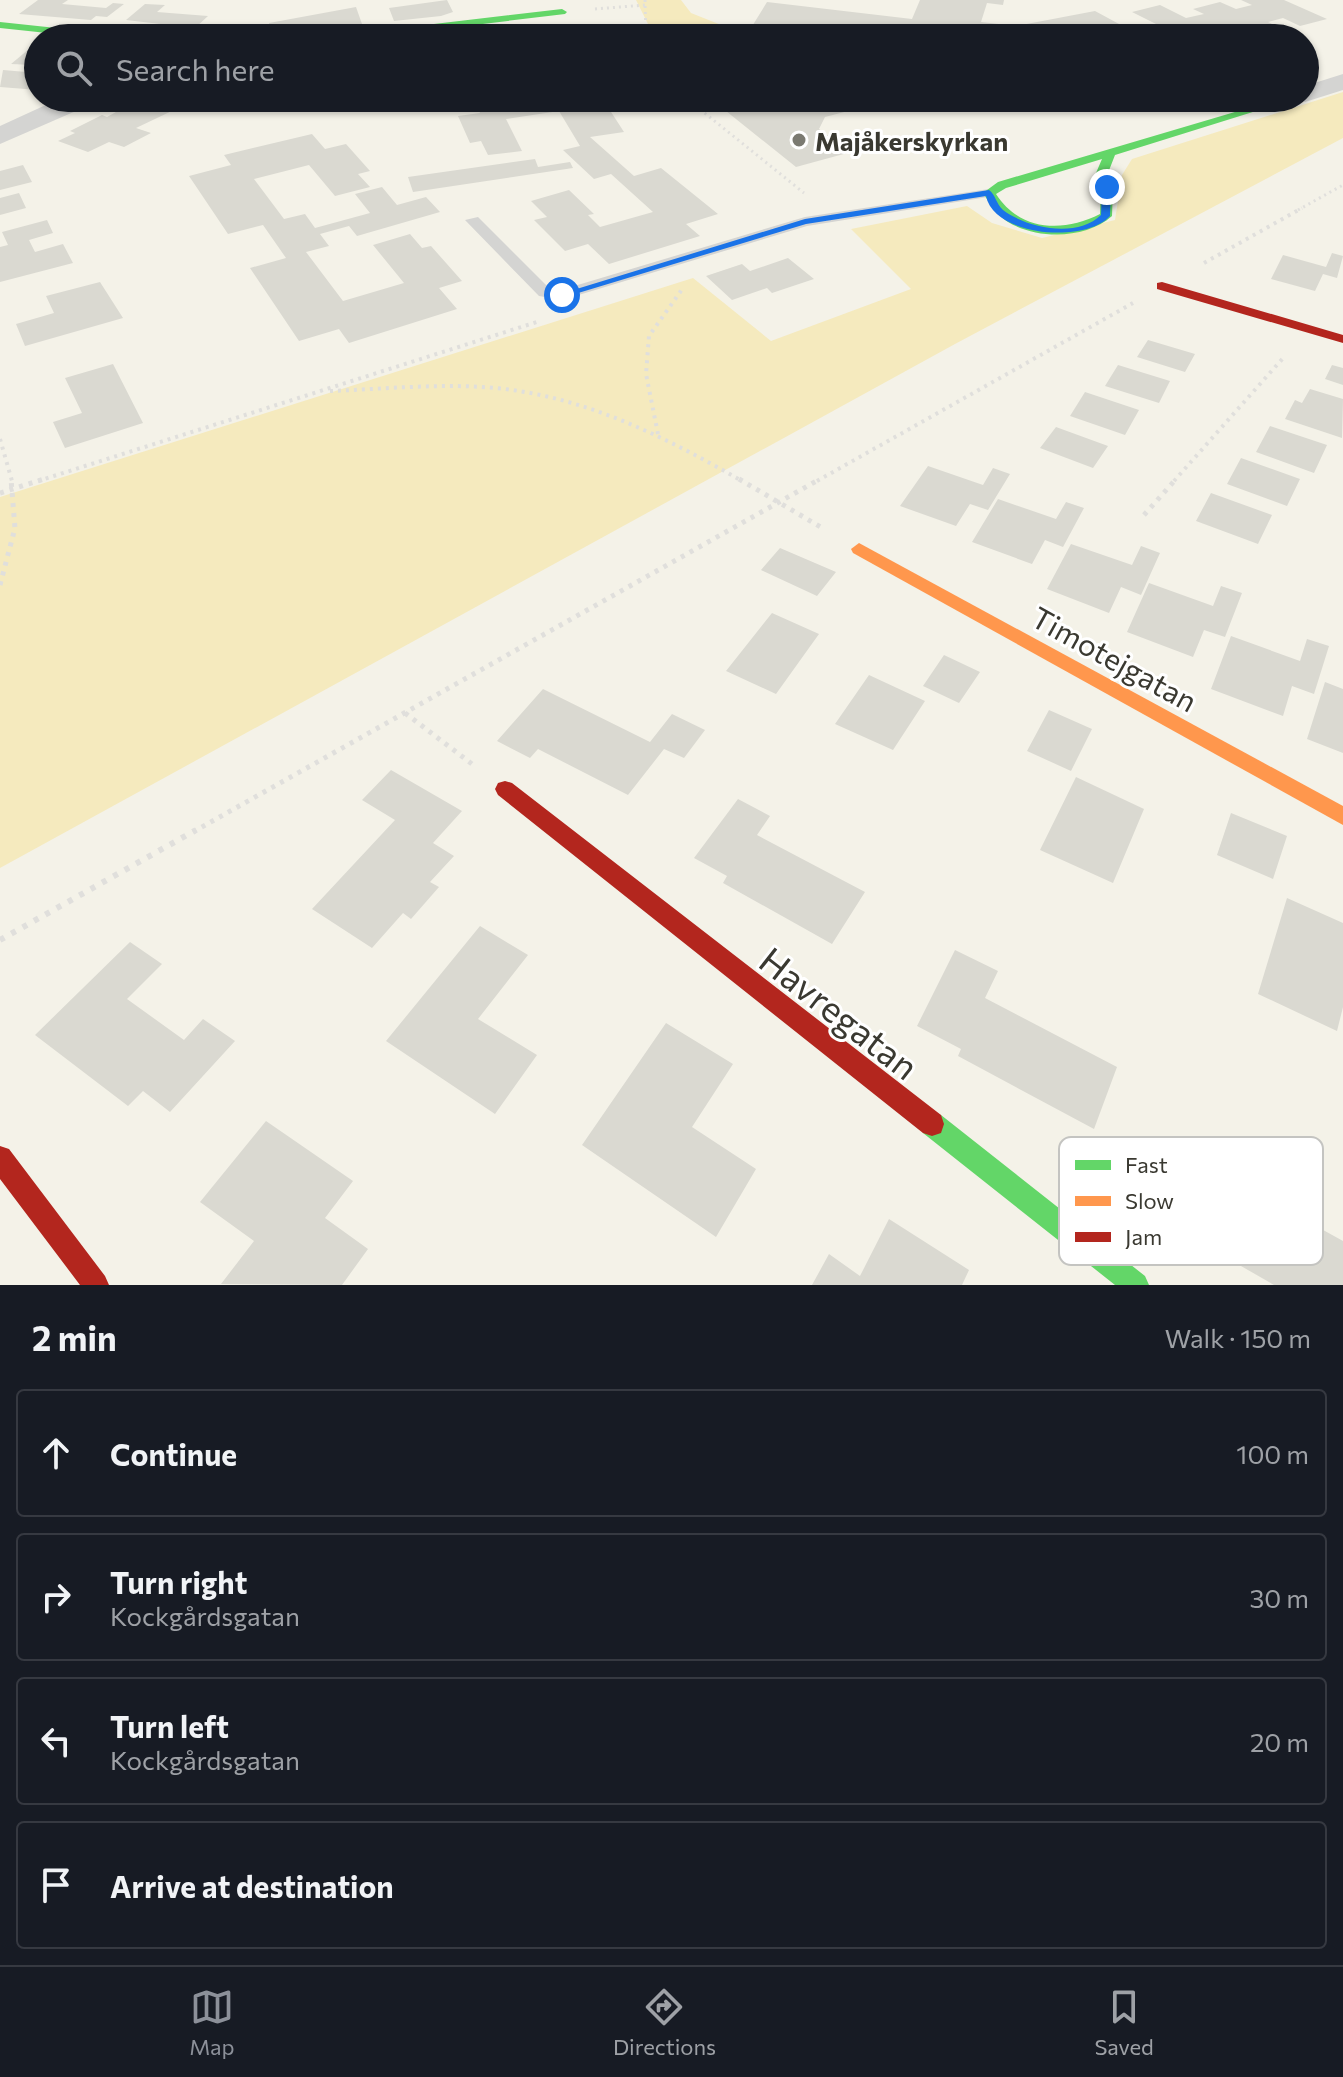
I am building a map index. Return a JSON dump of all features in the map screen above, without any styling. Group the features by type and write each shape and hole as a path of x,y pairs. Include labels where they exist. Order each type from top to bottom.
{"street":[{"path":"460,24 562,12"},
{"path":"0,25 24,28"},
{"path":"1319,90 1343,82"},
{"path":"0,136 52,112"},
{"path":"1110,154 1102,173 1107,187 1106,216 1096,226 1055,232 1035,228 1000,212 991,203 989,193 1002,185 1247,112"},
{"path":"1162,286 1343,339"},
{"name":"Timotejgatan","path":"859,549 1343,816"},
{"name":"Havregatan","path":"505,789 1059,1224"},
{"path":"0,1158 96,1285"},
{"name":"Havregatan","path":"1111,1265 1136,1285"}],"lane":[{"path":"473,220 545,293 554,295 788,226 989,193"}],"path":[{"path":"562,12 645,2 646,24"},
{"path":"703,112 832,217"},
{"path":"0,940 1343,185"},
{"path":"658,435 646,374 649,336 691,275"},
{"path":"0,493 551,318"},
{"path":"1144,515 1265,381 1307,328"},
{"path":"321,391 497,388 545,396 610,415 658,435 859,549"},
{"path":"0,439 16,488 13,541 0,585"},
{"path":"405,713 505,789"}],"shaded area":[{"path":"636,0 681,0 691,13 719,24 648,24"},
{"path":"1343,92 1343,138 955,344 0,868 0,497 693,278 771,341 911,289 851,229 967,206 992,223 1042,238 1115,220 1122,175 1132,159 1280,112 1319,112 1319,100"}],"building":[{"path":"38,0 68,0 62,4 106,8 113,3 124,4 107,17 96,16 91,20 19,14"},
{"path":"447,0 453,12 441,16 394,21 389,8"},
{"path":"920,0 1004,0 1003,5 987,3 981,22 998,24 753,24 767,2 912,19"},
{"path":"1241,0 1284,0 1327,19 1308,24 1296,24 1283,18 1268,22 1272,24 1156,24 1132,12 1160,5 1186,18 1204,14 1193,9 1220,2 1236,9 1252,5"},
{"path":"145,4 165,5 157,12 208,16 199,24 126,20"},
{"path":"356,7 362,24 269,24"},
{"path":"1095,11 1119,24 1027,24"},
{"path":"24,53 24,65 11,64"},
{"path":"3,70 24,72 24,89 0,87"},
{"path":"116,112 170,112 136,128 151,133 124,147 109,142 88,152 58,141 75,133 70,131 102,115 107,117"},
{"path":"552,112 506,119 522,151 488,155 481,141 470,143 458,116"},
{"path":"560,112 611,112 624,132 590,137 634,176 661,168 718,214 686,224 700,236 609,264 588,244 565,251 534,220 547,217 531,201 569,190 594,214 588,215 600,227 653,212 611,174 594,179 563,150 580,146"},
{"name":"Majåkerskyrkan","path":"727,112 844,112 825,117 819,129 851,152 796,167"},
{"path":"312,134 325,149 346,144 370,171 358,174 370,187 335,196 309,165 254,179 284,219 305,214 315,228 370,213 355,194 382,187 397,205 426,197 440,212 357,236 349,226 320,234 329,246 306,252 343,301 404,283 373,245 410,234 422,248 431,246 462,281 439,288 457,309 349,343 339,329 299,341 250,268 286,258 263,225 228,234 189,176 231,165 224,155"},
{"path":"535,159 538,167 570,162 573,168 413,192 408,177"},
{"path":"23,165 32,182 0,190 0,171"},
{"path":"19,193 26,208 0,215 0,198"},
{"path":"47,220 53,233 29,240 35,252 63,244 73,263 0,282 0,247 8,245 2,232"},
{"path":"1332,253 1343,256 1337,278 1323,274 1315,291 1271,279 1283,255 1326,267"},
{"path":"788,258 814,279 772,293 767,288 732,300 706,276 742,264 750,271"},
{"path":"100,282 123,318 25,346 16,324 54,313 46,296"},
{"path":"1148,340 1195,354 1185,372 1137,357"},
{"path":"113,364 143,423 65,448 53,422 82,413 65,378"},
{"path":"1118,365 1170,381 1159,403 1105,386"},
{"path":"1332,365 1343,368 1343,385 1325,379"},
{"path":"1310,389 1343,399 1342,438 1285,419 1295,400 1302,403"},
{"path":"1085,392 1139,410 1125,435 1070,416"},
{"path":"1270,426 1327,445 1314,473 1256,452"},
{"path":"1056,427 1108,446 1093,468 1040,448"},
{"path":"1241,458 1300,479 1287,506 1227,484"},
{"path":"928,466 983,485 993,468 1010,474 988,510 970,504 956,526 900,506"},
{"path":"1211,493 1272,515 1258,544 1196,521"},
{"path":"998,499 1056,519 1066,502 1084,508 1063,547 1045,540 1032,564 972,542"},
{"path":"1071,544 1132,565 1141,546 1160,553 1141,595 1121,587 1109,613 1047,589"},
{"path":"780,548 836,572 817,596 761,570"},
{"path":"1149,583 1213,606 1221,586 1242,593 1225,637 1204,630 1193,657 1127,632"},
{"path":"772,613 819,634 776,694 726,671"},
{"path":"1231,636 1300,661 1307,639 1329,646 1314,694 1292,686 1283,716 1211,689"},
{"path":"944,655 980,672 959,703 923,686"},
{"path":"869,675 925,701 893,750 835,724"},
{"path":"1325,682 1343,689 1343,753 1307,739"},
{"path":"543,689 650,742 672,714 705,730 684,758 664,749 628,795 538,749 530,758 497,741"},
{"path":"1049,710 1092,729 1071,771 1027,751"},
{"path":"391,770 462,811 433,843 454,856 430,882 439,887 411,919 403,913 372,948 312,909 395,820 362,800"},
{"path":"1076,777 1144,809 1113,883 1040,850"},
{"path":"738,799 770,816 757,835 865,892 832,944 723,883 727,876 694,858"},
{"path":"1231,813 1287,836 1273,879 1217,855"},
{"path":"1287,898 1343,923 1343,1007 1337,1031 1258,994"},
{"path":"480,926 528,955 478,1019 537,1055 495,1114 386,1041"},
{"path":"130,942 162,964 127,999 184,1040 203,1019 235,1041 170,1112 143,1091 128,1106 35,1035"},
{"path":"955,950 998,971 985,998 1117,1067 1094,1129 958,1056 961,1049 917,1026"},
{"path":"666,1023 733,1064 692,1127 756,1169 716,1237 582,1145"},
{"path":"266,1121 353,1181 325,1218 368,1249 342,1285 221,1284 254,1241 200,1202"},
{"path":"889,1219 969,1270 962,1285 812,1285 829,1254 860,1276"},
{"path":"1323,1230 1343,1241 1343,1285 1274,1285 1241,1266 1323,1265"}],"traffic: fast":[{"path":"460,24 562,12"},
{"path":"0,25 24,28"},
{"path":"1110,154 1102,173 1107,187 1106,216 1091,224 1058,231 1025,226 998,207 989,193 1002,185 1246,112"},
{"path":"932,1124 1059,1224"},
{"path":"1111,1265 1136,1285"}],"traffic: slow":[{"path":"859,549 1343,816"}],"traffic: jam":[{"path":"1162,286 1343,339"},
{"path":"505,789 932,1124"},
{"path":"0,1158 96,1285"}],"place":[{"name":"Majåkerskyrkan","path":"799,140"}],"route":[{"path":"562,295 805,222 989,193 991,203 1000,212 1035,228 1055,232 1080,231 1096,226 1106,216 1107,187"}]}
